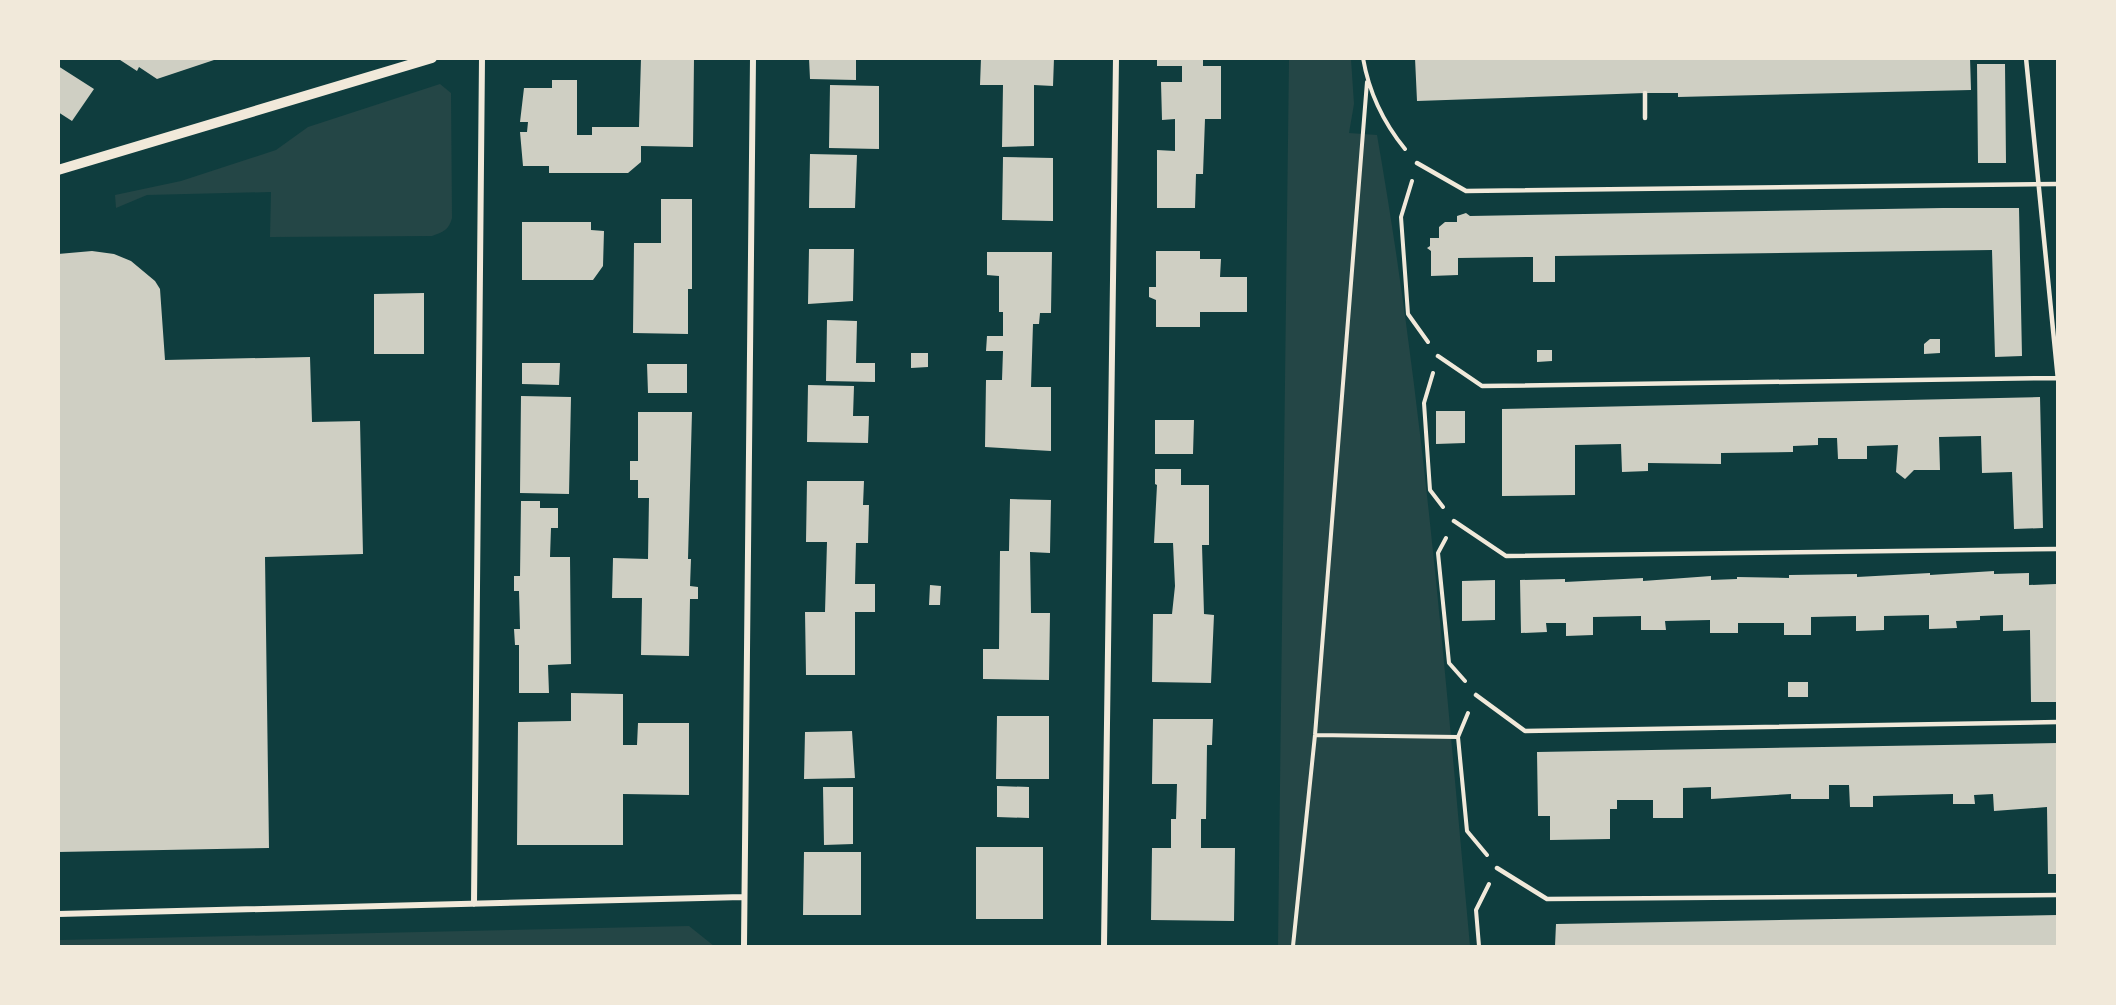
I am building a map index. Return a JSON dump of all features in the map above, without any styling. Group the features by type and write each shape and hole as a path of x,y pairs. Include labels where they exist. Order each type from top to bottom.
{"street":[{"path":"58,170 432,58"},
{"path":"474,904 482,58"},
{"path":"744,946 753,58"},
{"path":"1104,946 1116,58"},
{"path":"58,914 743,897"}],"lane":[{"path":"1438,356 1482,386 2057,379 2026,58"},
{"path":"1645,93 1645,118"},
{"path":"1417,163 1466,191 2058,184"},
{"path":"1454,520 1506,556 2058,549"},
{"path":"1476,695 1525,731 2058,722"},
{"path":"1497,868 1547,899 2058,895"}],"path":[{"path":"1293,946 1315,735 1367,82 1363,58"},
{"path":"1367,82 1388,128 1417,163 1401,217 1408,314 1438,356 1424,404 1430,490 1454,520 1438,553 1449,663 1476,695 1458,737 1467,831 1497,868 1476,910 1479,946"},
{"path":"1315,735 1458,737"}],"shaded area":[{"path":"1289,59 1351,59 1354,104 1349,133 1377,135 1408,337 1432,539 1470,946 1278,946"},
{"path":"440,84 451,93 452,218 447,228 436,235 270,237 271,192 147,195 116,208 115,195 181,181 276,150 308,127"},
{"path":"689,926 714,946 58,946 59,940"}],"building":[{"path":"117,58 217,59 157,79 139,67 137,71"},
{"path":"641,58 694,58 693,147 641,146 641,162 628,173 549,173 549,166 523,166 520,132 527,132 528,122 520,122 524,88 552,88 552,80 577,80 577,135 592,135 592,127 639,127"},
{"path":"809,58 856,58 856,80 810,79"},
{"path":"981,58 1054,58 1053,86 1034,85 1034,146 1002,147 1003,85 980,85"},
{"path":"1157,58 1203,58 1203,66 1221,66 1221,119 1205,119 1203,174 1196,174 1195,208 1157,208 1157,150 1175,151 1175,119 1162,120 1161,82 1182,82 1182,66 1157,66"},
{"path":"1415,58 1970,58 1971,90 1678,97 1678,93 1645,93 1417,101"},
{"path":"1977,64 2005,64 2006,163 1978,163"},
{"path":"58,66 94,89 72,121 58,112"},
{"path":"830,85 879,86 879,149 829,148"},
{"path":"810,154 857,155 855,208 809,208"},
{"path":"1003,157 1053,158 1053,221 1002,220"},
{"path":"661,199 692,199 692,289 688,289 688,334 633,333 634,243 661,243"},
{"path":"2019,208 2022,356 1995,357 1992,250 1555,256 1555,282 1533,282 1533,257 1458,258 1458,275 1431,276 1431,251 1427,248 1430,246 1430,238 1439,238 1439,227 1445,222 1457,222 1457,216 1466,213 1470,216"},
{"path":"522,222 591,222 591,230 604,231 603,266 593,280 522,280"},
{"path":"809,249 854,249 853,301 808,304"},
{"path":"92,251 114,254 131,261 155,281 160,289 165,360 310,357 312,422 360,421 363,554 265,557 269,848 58,852 58,254"},
{"path":"1156,251 1200,251 1200,259 1221,259 1220,277 1247,277 1247,312 1200,312 1200,327 1156,327 1156,300 1149,297 1149,287 1156,287"},
{"path":"987,252 1052,252 1051,313 1040,313 1039,324 1033,324 1031,387 1051,387 1051,451 985,447 986,380 1002,380 1003,351 986,351 987,336 1003,336 1003,312 999,312 999,276 987,275"},
{"path":"424,293 424,354 374,354 374,294"},
{"path":"827,320 857,321 856,363 875,363 875,382 826,381"},
{"path":"1930,339 1940,339 1940,353 1924,354 1924,344"},
{"path":"1537,350 1552,350 1552,361 1537,362"},
{"path":"911,353 928,353 928,367 911,368"},
{"path":"522,363 560,363 559,385 522,384"},
{"path":"647,364 687,364 687,393 648,393"},
{"path":"808,385 854,386 853,416 869,416 868,443 807,442"},
{"path":"521,396 571,397 569,494 520,493"},
{"path":"2040,397 2043,528 2014,529 2012,472 1982,473 1981,436 1939,437 1940,470 1914,470 1905,479 1896,472 1898,445 1867,446 1867,459 1838,459 1837,438 1818,438 1818,445 1793,446 1793,452 1721,453 1721,464 1648,463 1648,471 1622,472 1621,444 1575,445 1575,495 1502,496 1502,409"},
{"path":"1436,411 1465,411 1465,443 1436,444"},
{"path":"638,412 692,412 688,559 691,559 690,586 698,587 698,599 690,599 689,656 641,655 642,598 612,598 613,558 648,559 649,498 638,498 638,480 630,480 630,461 638,461"},
{"path":"1155,420 1194,420 1193,454 1155,454"},
{"path":"1155,469 1181,469 1181,485 1209,485 1209,545 1202,545 1204,614 1214,615 1211,683 1152,682 1153,614 1172,614 1175,586 1173,543 1154,543 1157,485 1155,484"},
{"path":"807,481 864,481 863,505 869,505 868,543 856,543 855,584 875,584 875,612 855,612 855,675 806,675 805,612 825,612 827,542 806,542"},
{"path":"1010,499 1051,500 1050,553 1030,552 1031,613 1050,613 1049,680 983,679 983,649 999,649 1000,551 1009,551"},
{"path":"521,501 540,501 540,508 558,508 558,528 551,528 550,557 570,557 571,664 548,665 549,693 519,693 519,645 515,645 514,629 520,629 519,591 514,591 514,576 520,576"},
{"path":"1994,571 1994,574 2029,573 2029,585 2056,584 2058,702 2031,702 2030,630 2003,631 2003,615 1980,616 1980,620 1956,621 1957,628 1929,629 1929,615 1884,616 1884,630 1856,631 1856,616 1811,617 1811,635 1784,635 1784,623 1738,623 1738,633 1710,633 1710,620 1665,621 1666,630 1641,630 1641,616 1593,617 1593,635 1566,636 1566,623 1546,623 1547,632 1521,633 1520,580 1565,579 1565,582 1643,578 1643,581 1711,576 1711,580 1737,579 1737,577 1789,578 1789,575 1857,574 1857,577"},
{"path":"1495,580 1495,620 1462,621 1462,581"},
{"path":"930,585 941,586 940,605 929,605"},
{"path":"1788,682 1808,682 1808,697 1788,697"},
{"path":"571,693 623,694 623,745 637,745 638,723 689,723 689,795 623,794 623,845 517,845 518,722 571,721"},
{"path":"997,716 1049,716 1049,779 996,779"},
{"path":"1153,719 1213,719 1212,745 1207,745 1206,819 1201,819 1201,848 1235,848 1234,921 1151,920 1152,848 1171,848 1171,819 1176,819 1177,784 1152,784"},
{"path":"852,731 855,778 804,779 805,732"},
{"path":"2058,743 2058,874 2048,874 2047,807 1994,811 1993,794 1974,795 1975,804 1953,804 1953,794 1873,796 1873,807 1850,807 1849,785 1829,785 1829,799 1791,799 1791,794 1711,799 1711,787 1683,788 1683,818 1653,818 1653,800 1617,800 1617,809 1610,809 1610,839 1550,840 1550,816 1538,816 1537,752"},
{"path":"997,786 1029,787 1029,818 997,817"},
{"path":"823,787 853,787 853,844 824,845"},
{"path":"976,847 1043,847 1043,919 976,919"},
{"path":"804,852 861,852 861,915 803,915"},
{"path":"2058,915 2058,946 1555,946 1556,924"}]}
